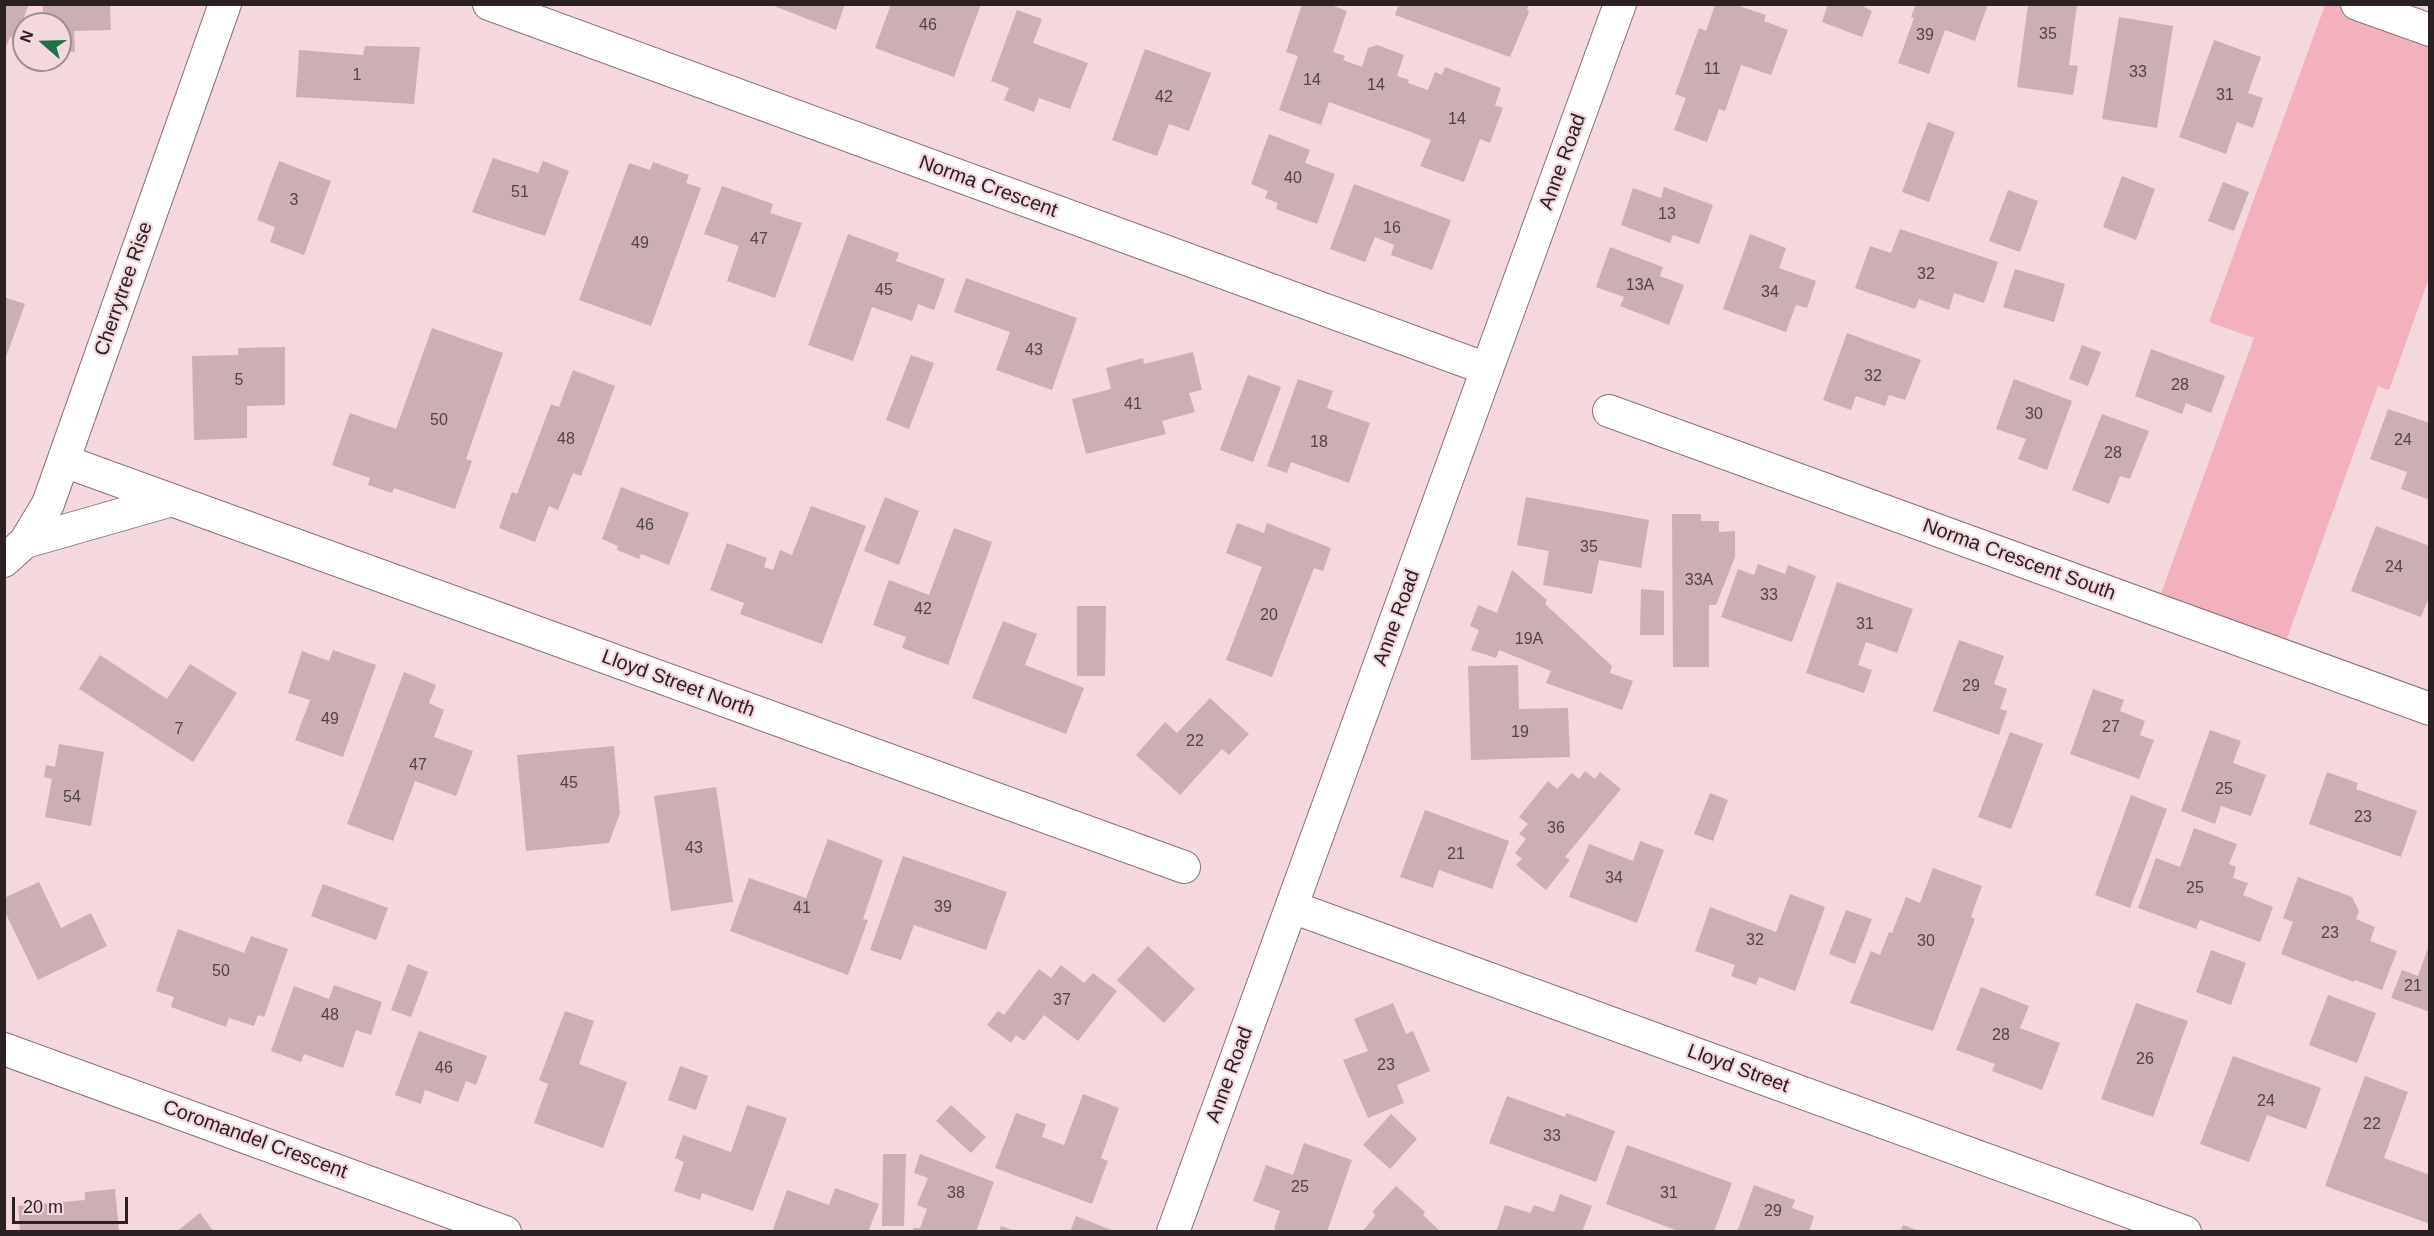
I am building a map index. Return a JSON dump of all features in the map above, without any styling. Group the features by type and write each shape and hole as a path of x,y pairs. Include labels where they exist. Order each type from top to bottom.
{"street":[{"name":"Cherrytree Rise","path":"15,552 48,504 225,4"},
{"name":"Norma Crescent","path":"489,4 1487,369"},
{"name":"Anne Road","path":"1173,1232 1620,4"},
{"path":"2357,4 2430,30"},
{"name":"Norma Crescent South","path":"1609,411 2430,709"},
{"name":"Lloyd Street North","path":"64,460 1184,867"},
{"path":"15,552 171,500"},
{"name":"Lloyd Street","path":"1292,907 2185,1232"},
{"name":"Coromandel Crescent","path":"4,1049 505,1232"}],"shaded area":[{"path":"2325,5 2357,5 2429,30 2429,278 2389,390 2378,386 2281,655 2155,610 2254,338 2209,322"}],"building":[{"path":"5,4 29,4 26,12 12,12 12,38 10,37 5,50"},
{"path":"43,4 110,4 111,30 74,31 75,52 72,52 72,12 43,12"},
{"path":"769,4 845,4 836,30"},
{"path":"891,4 981,4 954,77 875,48"},
{"path":"1302,4 1328,4 1347,11 1333,52 1345,56 1343,60 1362,67 1368,48 1377,45 1404,55 1397,76 1409,80 1408,83 1428,90 1435,72 1442,75 1445,67 1501,88 1495,105 1503,108 1490,143 1480,139 1464,182 1420,166 1431,140 1411,132 1329,102 1321,125 1279,110 1298,56 1286,52"},
{"path":"1399,4 1529,4 1527,10 1529,12 1510,57 1395,15"},
{"path":"1828,4 1865,4 1864,7 1872,11 1862,37 1822,22"},
{"path":"1916,4 1988,4 1975,41 1945,30 1929,74 1898,63 1914,18 1911,17"},
{"path":"2028,4 2077,4 2069,65 2078,66 2073,95 2017,87"},
{"path":"1715,5 1736,5 1766,15 1764,21 1788,30 1771,75 1741,65 1725,111 1719,109 1707,142 1674,130 1686,98 1675,94 1699,28 1706,31"},
{"path":"1017,10 1042,19 1033,43 1088,63 1070,109 1039,98 1034,112 1004,100 1009,88 991,81"},
{"path":"2119,17 2173,26 2157,128 2102,119"},
{"path":"2214,40 2261,57 2248,93 2263,98 2253,128 2237,122 2226,154 2179,137"},
{"path":"365,46 420,47 414,104 296,97 299,50 363,55"},
{"path":"1145,49 1211,73 1189,131 1169,124 1157,156 1112,140"},
{"path":"1928,122 1955,132 1929,202 1902,192"},
{"path":"1269,134 1310,150 1305,163 1335,174 1317,224 1276,209 1278,203 1265,198 1268,191 1251,184"},
{"path":"493,158 538,173 543,161 569,171 545,236 472,212"},
{"path":"279,161 331,181 304,255 270,242 275,227 257,220"},
{"path":"653,162 689,175 686,183 701,188 651,326 579,300 629,163 650,170"},
{"path":"2122,176 2155,189 2136,240 2103,227"},
{"path":"2223,182 2249,192 2234,231 2208,221"},
{"path":"1354,184 1451,220 1432,270 1391,255 1394,245 1375,237 1365,262 1330,249"},
{"path":"722,186 773,204 770,213 802,223 775,298 727,281 739,246 704,234"},
{"path":"1664,187 1713,205 1699,244 1673,235 1670,243 1621,225 1633,188 1661,198"},
{"path":"2008,190 2038,201 2020,252 1989,241"},
{"path":"1900,229 1998,262 1984,303 1954,293 1949,310 1919,299 1915,309 1855,288 1870,246 1891,253"},
{"path":"848,234 899,253 896,261 945,279 934,310 918,304 912,321 872,307 853,361 808,345"},
{"path":"1750,234 1786,248 1779,268 1816,281 1807,308 1796,305 1786,332 1723,309"},
{"path":"1610,247 1663,267 1660,276 1684,285 1669,325 1620,306 1624,297 1596,287"},
{"path":"2015,269 2065,284 2054,322 2003,307"},
{"path":"966,278 1077,318 1052,390 996,370 1010,332 954,312"},
{"path":"4,297 25,304 5,360 4,360"},
{"path":"432,328 503,353 466,459 472,461 455,509 394,488 392,493 368,485 370,478 332,465 350,413 396,429"},
{"path":"1847,333 1921,360 1905,400 1889,395 1885,406 1856,396 1851,410 1823,400"},
{"path":"2082,345 2101,352 2088,386 2069,379"},
{"path":"285,347 285,405 247,406 247,438 194,440 192,356 238,355 238,348"},
{"path":"2151,349 2225,376 2211,413 2186,403 2182,414 2135,396"},
{"path":"1193,352 1202,390 1189,393 1195,412 1162,421 1166,434 1086,454 1072,399 1111,389 1106,368 1143,358 1144,364"},
{"path":"911,355 934,363 909,429 886,420"},
{"path":"573,370 615,386 581,476 573,473 558,510 549,506 535,542 499,528 512,492 517,494 551,404 559,407"},
{"path":"1248,375 1281,387 1253,462 1220,450"},
{"path":"1298,379 1333,391 1327,408 1370,423 1349,483 1291,462 1287,473 1267,466"},
{"path":"2014,379 2072,401 2047,470 2018,459 2026,439 1996,429"},
{"path":"2388,409 2430,423 2430,500 2401,489 2407,472 2370,459"},
{"path":"2102,414 2149,431 2130,479 2120,476 2109,504 2072,490"},
{"path":"621,487 689,513 669,565 641,554 639,559 617,550 618,546 602,539"},
{"path":"885,497 919,511 899,565 864,551"},
{"path":"1526,497 1649,520 1641,568 1599,560 1592,594 1543,585 1549,551 1517,545"},
{"path":"811,506 866,526 822,644 740,614 744,603 710,590 727,543 767,558 764,567 773,570 780,550 792,555"},
{"path":"1672,514 1701,514 1701,521 1719,521 1719,532 1735,531 1735,557 1716,605 1709,605 1709,667 1673,667"},
{"path":"1237,523 1264,533 1267,523 1331,548 1323,571 1314,568 1272,677 1226,660 1262,567 1226,553"},
{"path":"2376,526 2430,546 2430,595 2421,617 2351,591"},
{"path":"954,528 992,542 948,665 902,648 906,637 873,625 889,580 929,595"},
{"path":"1758,564 1785,574 1788,565 1816,576 1792,642 1721,617 1738,569 1754,575"},
{"path":"1512,570 1547,600 1545,604 1612,666 1610,673 1633,681 1622,710 1546,683 1551,671 1499,650 1496,658 1471,650 1479,630 1470,626 1478,605 1497,613"},
{"path":"1837,582 1913,609 1897,653 1866,642 1858,665 1872,670 1864,693 1806,673"},
{"path":"1641,589 1664,591 1664,635 1640,635"},
{"path":"1077,606 1106,606 1105,676 1077,676"},
{"path":"1003,621 1037,634 1025,665 1084,688 1066,734 972,698"},
{"path":"1959,640 2004,656 1994,684 2007,689 2000,709 2007,711 1999,735 1933,711"},
{"path":"333,650 376,665 343,757 295,740 310,700 288,693 302,651 329,661"},
{"path":"100,655 167,699 190,664 237,693 193,762 79,689"},
{"path":"1518,665 1519,709 1568,708 1570,757 1471,760 1468,666"},
{"path":"404,672 436,685 429,703 444,710 434,737 473,751 456,796 415,781 393,841 347,824"},
{"path":"2093,689 2124,700 2120,711 2145,721 2140,735 2154,740 2139,779 2070,754"},
{"path":"1210,698 1249,734 1229,755 1222,749 1180,795 1136,755 1165,722 1177,733"},
{"path":"2210,730 2241,741 2233,763 2266,775 2251,816 2221,806 2215,824 2181,811"},
{"path":"2010,732 2043,744 2011,829 1978,817"},
{"path":"59,744 104,752 91,826 45,817 52,779 44,777 46,765 55,767"},
{"path":"614,746 620,813 609,843 526,851 517,755"},
{"path":"1585,771 1595,779 1600,772 1621,789 1565,857 1570,860 1546,890 1516,865 1522,859 1515,853 1526,839 1519,834 1528,824 1519,817 1548,781 1557,789 1572,773 1579,779"},
{"path":"2327,772 2358,783 2356,789 2417,811 2401,857 2309,824"},
{"path":"716,787 733,902 671,911 654,796"},
{"path":"1710,793 1728,800 1713,841 1694,834"},
{"path":"2131,795 2167,809 2130,908 2095,895"},
{"path":"1425,810 1509,841 1492,889 1439,870 1433,888 1400,877"},
{"path":"2194,828 2237,844 2229,864 2236,867 2233,878 2248,883 2243,895 2273,907 2260,942 2200,920 2196,929 2138,908 2156,858 2180,867"},
{"path":"828,839 883,860 863,919 868,920 848,975 730,931 749,878 806,898"},
{"path":"1640,841 1664,850 1637,923 1569,897 1589,844 1633,861"},
{"path":"903,856 1007,892 986,950 914,925 901,960 870,950"},
{"path":"1933,868 1982,886 1971,917 1975,919 1933,1031 1850,1003 1871,951 1880,955 1889,932 1892,933 1906,897 1920,903"},
{"path":"2298,877 2352,897 2359,911 2356,919 2375,927 2370,941 2397,951 2382,990 2355,980 2354,982 2281,954 2293,922 2283,918"},
{"path":"39,882 61,928 91,913 107,946 38,980 4,910 4,898"},
{"path":"323,884 388,908 376,940 311,916"},
{"path":"1790,894 1825,907 1795,991 1759,977 1756,985 1731,976 1735,965 1695,951 1710,907 1776,932"},
{"path":"1846,910 1872,919 1855,964 1829,954"},
{"path":"178,929 244,953 251,936 288,949 264,1017 258,1015 254,1026 229,1018 226,1027 171,1007 174,997 156,991"},
{"path":"2429,945 2430,1012 2391,998 2402,970 2418,976"},
{"path":"1148,946 1195,989 1164,1023 1117,980"},
{"path":"2211,950 2246,963 2231,1005 2196,992"},
{"path":"408,964 428,972 411,1017 391,1010"},
{"path":"1061,965 1084,983 1093,973 1117,991 1078,1041 1044,1015 1024,1041 1016,1035 1011,1043 987,1025 998,1011 1004,1015 1039,969 1051,978"},
{"path":"334,985 382,1002 371,1035 356,1030 343,1068 304,1054 301,1062 271,1051 294,986 329,999"},
{"path":"1981,987 2029,1006 2020,1028 2060,1043 2042,1090 1992,1071 1995,1064 1956,1050"},
{"path":"2328,995 2376,1013 2357,1063 2309,1045"},
{"path":"1393,1003 1406,1034 1413,1031 1430,1071 1397,1085 1404,1103 1368,1118 1343,1060 1368,1051 1354,1019"},
{"path":"2136,1003 2188,1021 2153,1117 2101,1099"},
{"path":"565,1011 594,1021 579,1064 627,1082 603,1148 534,1123 548,1084 539,1080"},
{"path":"419,1031 487,1056 476,1085 466,1081 458,1102 425,1090 421,1104 395,1095"},
{"path":"2233,1056 2321,1088 2306,1129 2267,1115 2249,1162 2200,1144"},
{"path":"680,1066 708,1076 696,1110 668,1100"},
{"path":"2365,1076 2408,1092 2384,1158 2430,1175 2430,1224 2325,1186"},
{"path":"1083,1094 1119,1108 1101,1158 1108,1161 1092,1204 995,1168 1016,1113 1046,1124 1042,1137 1064,1145"},
{"path":"1507,1096 1565,1117 1566,1113 1615,1131 1596,1182 1489,1143"},
{"path":"747,1105 787,1118 753,1211 702,1193 700,1200 674,1191 684,1162 675,1158 683,1135 731,1152"},
{"path":"951,1105 986,1137 971,1153 936,1121"},
{"path":"1391,1114 1417,1139 1390,1169 1363,1145"},
{"path":"1304,1143 1352,1160 1327,1232 1282,1232 1274,1229 1280,1211 1253,1201 1266,1165 1293,1175"},
{"path":"1627,1145 1732,1183 1714,1232 1681,1232 1606,1204"},
{"path":"883,1154 906,1154 904,1226 882,1226"},
{"path":"920,1154 994,1182 976,1232 913,1232 913,1228 920,1228 927,1209 917,1205 928,1178 914,1173"},
{"path":"1754,1185 1795,1200 1792,1208 1814,1216 1809,1232 1737,1232"},
{"path":"1396,1186 1425,1212 1423,1215 1441,1232 1362,1232 1375,1216 1373,1211"},
{"path":"835,1188 879,1204 868,1232 772,1232 787,1190 829,1205"},
{"path":"115,1189 119,1232 20,1232 18,1206 85,1200 85,1192"},
{"path":"1560,1194 1592,1206 1582,1232 1496,1232 1505,1205 1530,1213 1534,1205 1554,1212"},
{"path":"200,1213 214,1232 176,1232"},
{"path":"1076,1216 1111,1230 1110,1232 1070,1232"},
{"path":"1903,1225 1919,1231 1919,1232 1900,1232"},
{"path":"1001,1226 1015,1231 1015,1232 999,1232"}]}
